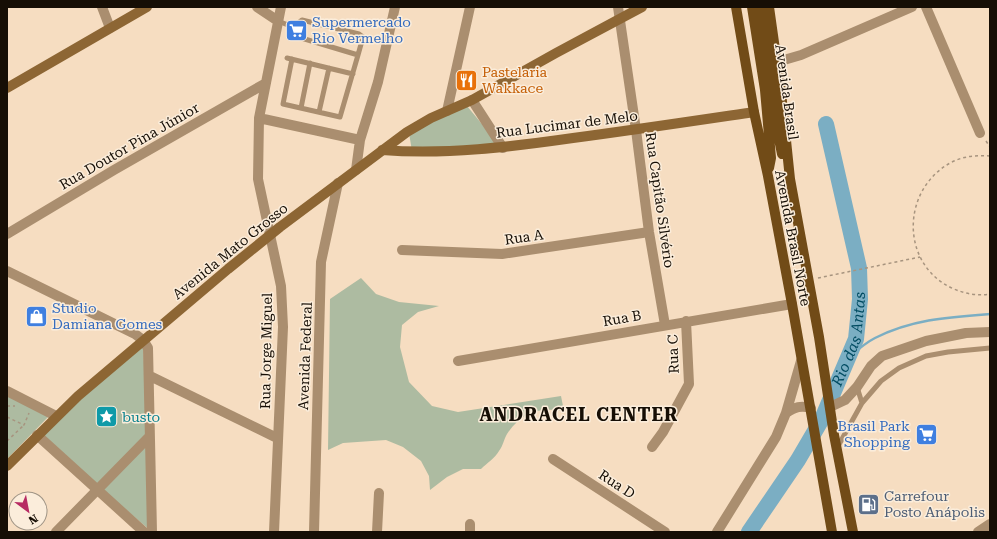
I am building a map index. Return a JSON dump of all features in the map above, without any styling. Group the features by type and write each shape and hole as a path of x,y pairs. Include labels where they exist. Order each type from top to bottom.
{"main road":[{"path":"7,88 147,7"},
{"name":"Avenida Mato Grosso","path":"7,466 56,416 143,340 270,235 382,150 407,132 431,118 472,100 642,7"},
{"name":"Avenida Brasil Norte","path":"736,7 754,112 768,176 792,304 830,529"},
{"name":"Avenida Brasil","path":"752,7 778,137 790,179"},
{"name":"Avenida Brasil","path":"762,7 768,90 770,158 768,176"},
{"name":"Avenida Brasil Norte","path":"769,7 781,92 790,179 809,280 837,449"},
{"name":"Rua Lucimar de Melo","path":"382,150 413,152 502,148 754,112"},
{"path":"837,449 853,532"}],"street":[{"path":"102,7 110,28"},
{"path":"257,7 278,21"},
{"name":"Rua Jorge Miguel","path":"274,532 283,327 281,286 258,179 259,118 281,7"},
{"path":"356,170 360,140 378,82 395,7"},
{"path":"446,111 470,7"},
{"name":"Rua Capitão Silvério","path":"618,7 636,130 648,232 665,325"},
{"path":"777,62 801,55 912,7"},
{"path":"926,7 980,133"},
{"name":"Rua Doutor Pina Júnior","path":"7,234 114,170 266,83"},
{"path":"472,100 502,148"},
{"path":"259,118 360,140"},
{"name":"Avenida Federal","path":"314,532 321,262 338,183"},
{"name":"Rua A","path":"402,250 502,254 648,232"},
{"path":"7,271 135,334 143,340 148,348 150,376 152,532"},
{"name":"Rua B","path":"458,361 792,304"},
{"name":"Rua C","path":"652,447 663,432 689,384 686,321"},
{"path":"830,407 845,400 857,387 871,366 882,356 926,341 966,333 990,332"},
{"path":"717,532 776,437 786,413 801,361"},
{"path":"150,376 277,438"},
{"path":"7,391 56,416"},
{"path":"786,413 800,406 811,411"},
{"path":"37,435 144,532"},
{"path":"56,532 150,437"},
{"name":"Rua D","path":"554,459 665,532"},
{"path":"376,532 379,493"},
{"path":"978,532 990,524"}],"lane":[{"path":"293,27 302,20 359,34 363,37 353,74 340,117 282,102 290,58 353,74"},
{"path":"278,21 293,27 298,37 358,56"},
{"path":"301,108 310,63"},
{"path":"319,112 329,68"},
{"path":"837,449 862,403 881,381 899,368 926,356 990,348"},
{"path":"857,387 862,403"}],"path":[{"path":"990,156 974,155 952,162 940,169 930,179 924,188 915,207 912,227 920,257 932,274 949,287 962,292 982,295 990,294"},
{"path":"809,280 920,257"},
{"path":"7,406 20,406"},
{"path":"8,439 24,425 30,412"},
{"path":"7,417 24,425"}],"green space":[{"path":"467,106 500,146 412,151 409,133"},
{"path":"361,278 376,294 399,302 439,306 418,312 402,325 400,347 409,382 432,406 458,412 561,396 564,411 539,411 525,416 507,434 502,447 497,454 481,469 463,469 447,477 430,490 429,476 421,461 403,447 386,440 343,443 328,450 330,299"},
{"path":"143,342 152,532 39,435"},
{"path":"7,393 50,415 7,459"}],"waterway":[{"name":"Rio das Antas","path":"749,532 798,460 822,419 856,339 860,299 859,268 826,124"},
{"path":"848,358 871,340 903,327 931,320 990,314"}],"place":[{"name":"Supermercado Rio Vermelho","path":"297,30"},
{"name":"Pastelaria Wakkace","path":"467,80"},
{"name":"Studio Damiana Gomes","path":"36,316"},
{"name":"busto","path":"106,417"},
{"name":"Brasil Park Shopping","path":"926,434"},
{"name":"Carrefour Posto Anápolis","path":"868,504"}],"district":[{"name":"ANDRACEL CENTER","path":"579,414"}]}
